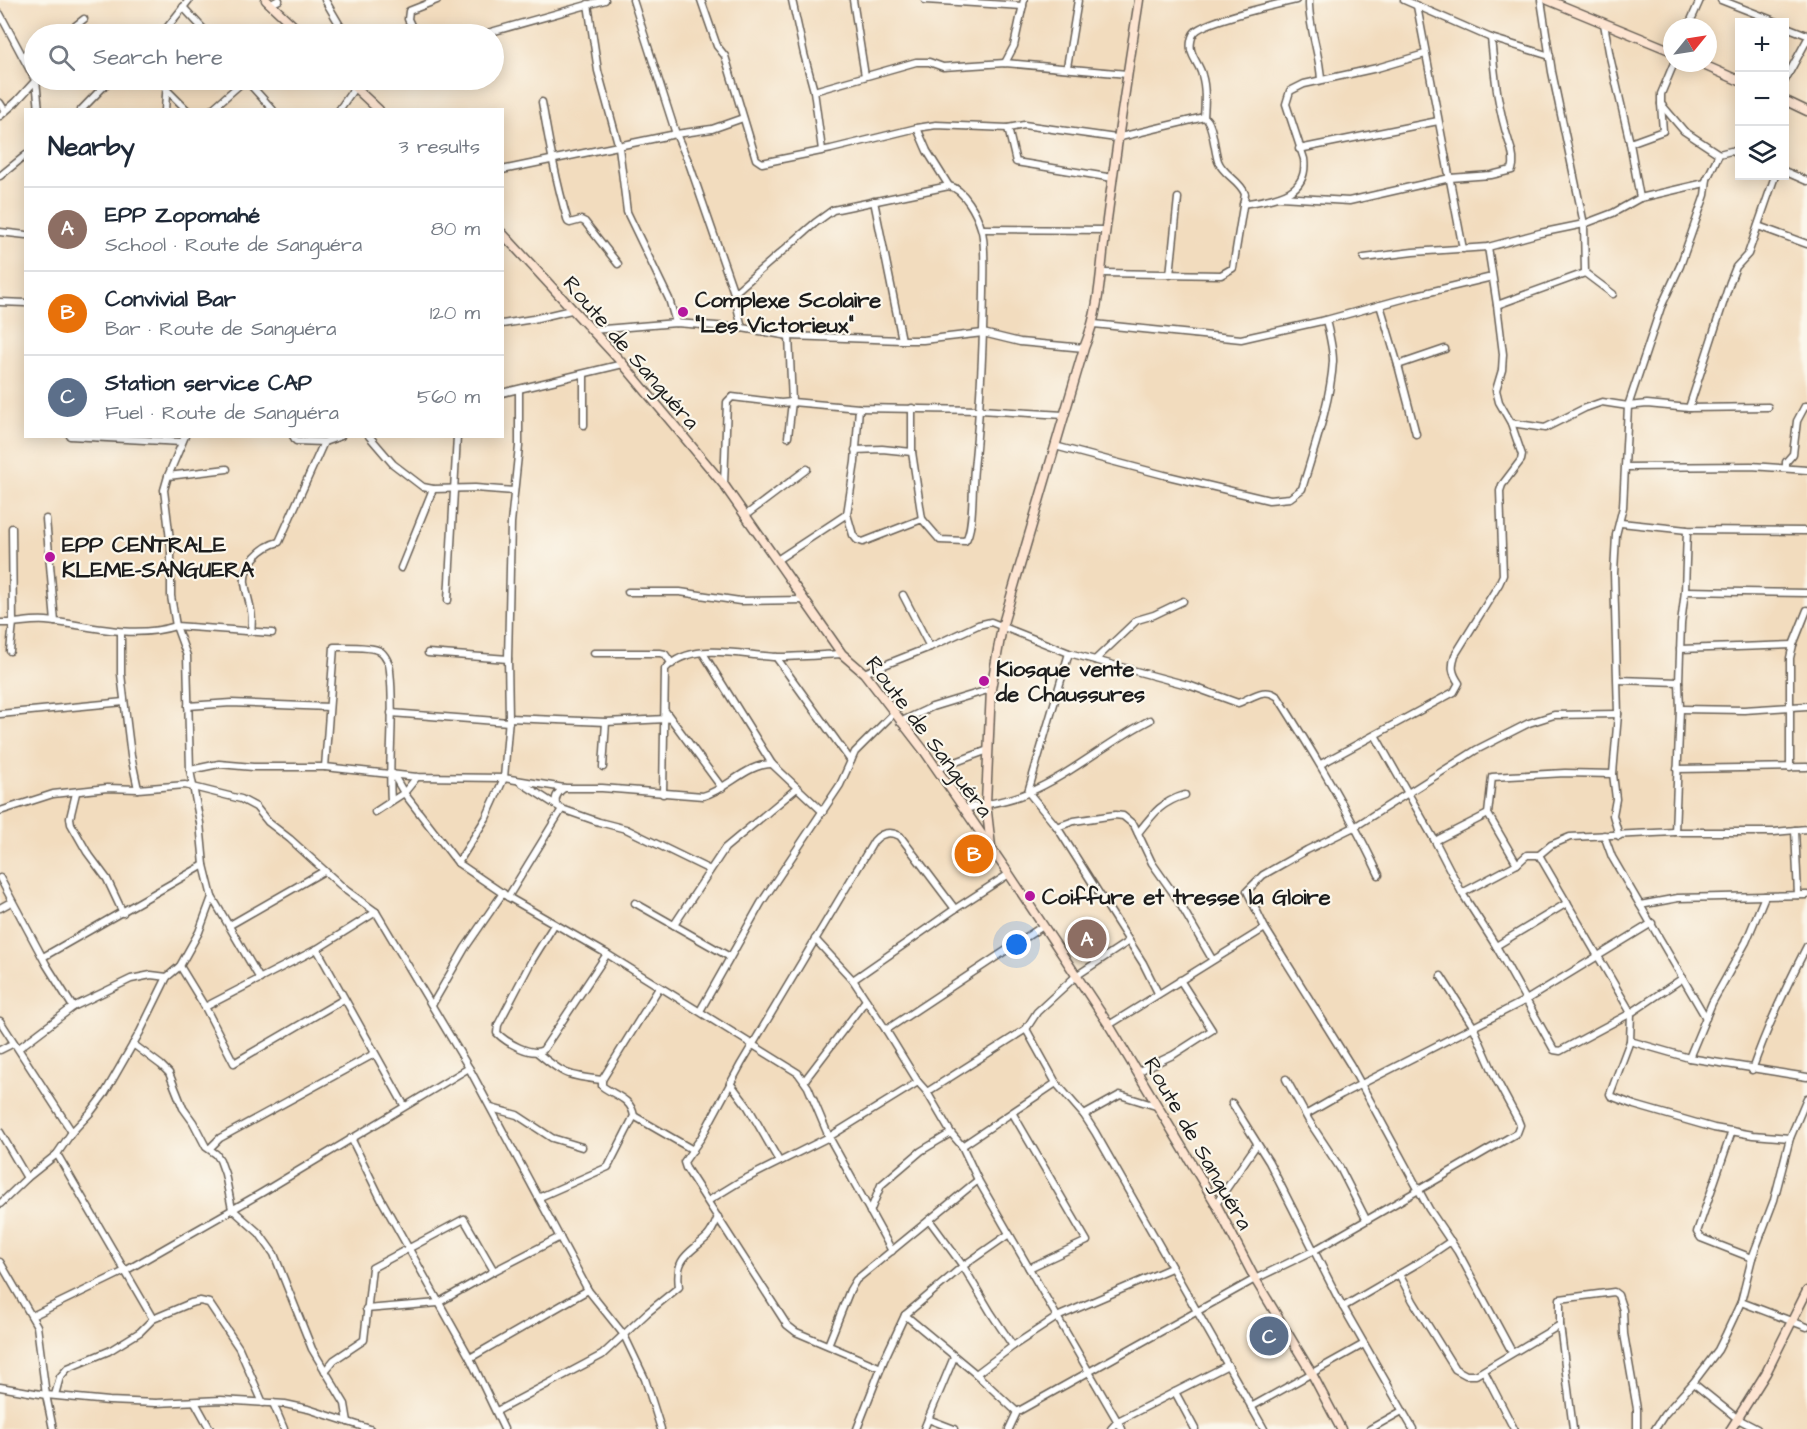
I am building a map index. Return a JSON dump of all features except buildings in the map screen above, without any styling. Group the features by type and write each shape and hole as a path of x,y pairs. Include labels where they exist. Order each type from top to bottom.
{"street":[{"path":"170,24 189,0"},
{"path":"325,0 339,24"},
{"path":"410,24 408,19 409,11 437,0"},
{"path":"504,28 605,0"},
{"path":"633,0 676,134 689,164 734,293 742,328"},
{"path":"700,0 717,46 725,56 756,159 762,163 936,125 1008,128 1024,125 1116,138 1204,117 1210,121 1218,163 1244,190 1245,194 1231,270 1221,275 1102,273"},
{"path":"792,0 814,91 822,150"},
{"path":"853,0 865,76"},
{"path":"925,0 1024,3 1014,46 1005,63"},
{"path":"1067,68 1078,0"},
{"path":"991,847 986,803 991,689 1002,627 1054,446 1084,348 1094,324 1102,273 1116,138 1139,0"},
{"path":"1204,117 1205,96 1202,74 1190,48 1193,34 1212,24 1296,0"},
{"path":"1310,0 1311,22 1321,80"},
{"path":"1406,0 1491,38 1550,56"},
{"path":"1541,0 1552,72 1584,224 1585,273"},
{"path":"1548,0 1663,47"},
{"path":"1692,18 1700,0"},
{"path":"1721,0 1767,18"},
{"path":"272,2 293,24"},
{"path":"588,4 598,71 619,147 627,212 669,299 676,324"},
{"path":"1417,6 1463,249"},
{"path":"183,7 199,24"},
{"path":"0,14 24,58"},
{"path":"78,24 84,19"},
{"path":"1604,24 1640,198"},
{"path":"0,32 6,27"},
{"path":"1789,28 1807,35"},
{"path":"1243,204 1280,197 1349,201 1450,178 1508,172 1514,166 1511,147 1499,108 1491,38"},
{"path":"1789,74 1807,40"},
{"path":"1280,197 1295,188 1303,177 1305,168 1286,105 1288,94 1297,86 1377,68 1425,54"},
{"path":"814,91 916,62 929,62 943,67 1005,63 1127,74"},
{"path":"1717,71 1735,79"},
{"path":"1663,131 1661,94 1670,72"},
{"path":"2,114 25,90"},
{"path":"37,90 39,108"},
{"path":"83,108 100,90"},
{"path":"165,108 167,90"},
{"path":"167,90 185,108"},
{"path":"213,108 234,90"},
{"path":"254,90 271,108"},
{"path":"340,108 353,90"},
{"path":"358,90 377,108"},
{"path":"542,102 556,180 568,222 582,220 618,264"},
{"path":"1789,102 1807,111"},
{"path":"0,103 2,114"},
{"path":"1661,104 1693,138 1719,154 1735,152"},
{"path":"504,170 676,134 712,129 743,118"},
{"path":"1299,149 1438,122"},
{"path":"1630,143 1678,124"},
{"path":"917,128 927,151 949,186"},
{"path":"1008,128 1016,162 1113,178"},
{"path":"1364,258 1488,247 1584,224 1613,213 1640,198 1706,183 1719,154"},
{"path":"0,176 24,157"},
{"path":"1789,173 1807,181"},
{"path":"1619,836 1613,815 1616,799 1613,774 1618,714 1614,573 1616,535 1621,523 1626,467 1628,406 1661,307 1684,256 1705,195 1707,179"},
{"path":"1689,408 1730,282 1736,267 1748,254 1774,180"},
{"path":"734,293 833,210 949,186 958,189 982,230 983,333 980,410 968,538 962,542 940,540 922,519 912,452 912,408"},
{"path":"1170,275 1178,198"},
{"path":"874,201 902,340"},
{"path":"1758,226 1807,244"},
{"path":"982,230 1105,230"},
{"path":"0,232 24,235"},
{"name":"Route de Sanguéra","path":"504,235 622,364 724,485 842,654 864,673 937,769 1109,1024 1216,1204 1255,1279 1311,1372 1341,1429"},
{"path":"1321,764 1458,688 1459,683 1452,672 1455,655 1503,575 1500,491 1522,458 1521,449 1511,423 1499,402 1496,390 1503,362 1488,247"},
{"path":"1585,273 1613,294"},
{"path":"1497,305 1585,273"},
{"path":"1094,324 1233,339 1251,338 1492,277"},
{"path":"0,302 24,303"},
{"path":"1380,305 1416,434"},
{"path":"504,324 571,310"},
{"path":"1054,446 1269,500 1294,497 1302,489 1333,363 1326,320"},
{"path":"592,330 676,324 742,328 789,336 902,340 923,340 983,333 1029,343 1084,348"},
{"path":"788,436 792,402 789,336"},
{"path":"1398,365 1445,349"},
{"path":"504,393 622,364"},
{"path":"584,374 584,425"},
{"path":"458,863 486,818 504,778 509,720 511,524 519,446 519,390"},
{"path":"724,485 727,402 729,399 739,397 781,403 859,408 980,410 1064,415"},
{"path":"1786,468 1786,462 1793,454 1797,421 1806,406 1807,398"},
{"path":"1511,423 1541,429 1556,424 1595,403 1602,402 1628,406 1647,404 1689,408 1768,407"},
{"path":"859,408 847,514 852,535 863,542 922,519"},
{"path":"146,438 184,439 164,490 171,548 171,596 176,626 187,656 190,770 200,823 204,865 212,897 260,979"},
{"path":"294,438 296,441 324,442 335,438"},
{"path":"371,438 393,464 423,486 432,489 454,487 514,491"},
{"path":"448,600 457,438"},
{"path":"251,631 253,615 245,581 249,566 260,550 268,544 279,542 324,442"},
{"path":"855,450 882,448 912,452"},
{"path":"1626,467 1750,466 1807,470"},
{"path":"168,476 227,469"},
{"path":"746,516 807,469"},
{"path":"401,568 432,489"},
{"path":"777,560 847,514"},
{"path":"46,519 55,622"},
{"path":"1621,523 1687,530 1807,531"},
{"path":"10,651 13,623 12,528"},
{"path":"1674,832 1680,709 1678,682 1687,530"},
{"path":"1685,591 1807,593"},
{"path":"628,592 680,592 740,601 805,600"},
{"path":"903,595 930,647"},
{"path":"1095,660 1137,620 1154,615 1183,601"},
{"path":"1790,768 1790,658 1792,645 1807,610"},
{"path":"0,623 44,621 121,632 162,630 176,626 272,633"},
{"path":"864,673 978,625 991,622 1069,653 1191,686 1238,703 1260,693 1273,693 1278,697 1321,764 1356,826 1379,875"},
{"path":"121,632 124,702 138,789"},
{"path":"1680,649 1792,645"},
{"path":"325,767 334,647 376,649 382,652 390,668 391,800"},
{"path":"663,794 665,669 684,656 703,653 733,652 776,657 842,654"},
{"path":"428,653 508,659"},
{"path":"594,653 660,653 665,654 672,664"},
{"path":"703,653 772,764 823,812"},
{"path":"1028,792 1069,653"},
{"path":"776,657 852,761"},
{"path":"1618,680 1678,682"},
{"path":"900,722 932,707 991,689"},
{"path":"0,714 124,702"},
{"path":"188,706 231,703 329,707"},
{"path":"1680,709 1744,710 1807,706"},
{"path":"700,1011 761,903 840,785 855,752 894,712"},
{"path":"391,713 509,720 606,722 666,716"},
{"path":"1512,1352 1451,1241 1429,1209 1362,1085 1265,928 1247,893 1249,887 1263,875 1356,826 1476,750 1543,717 1618,714"},
{"path":"666,716 722,788"},
{"path":"964,808 1009,800 1028,792 1085,762 1114,740 1149,720"},
{"path":"603,766 606,722"},
{"path":"1375,735 1435,841 1461,893 1496,946 1552,1048 1560,1051 1631,1014 1683,978"},
{"path":"937,769 988,750"},
{"path":"190,770 219,764 253,767 325,767 417,777 504,778 564,788 602,788 703,796 722,788 757,765 772,764"},
{"path":"1677,769 1807,767"},
{"path":"391,773 458,863 554,925 607,954 798,1073 805,1080 829,1137 892,1251"},
{"path":"1517,864 1488,814 1492,777 1565,773 1613,774"},
{"path":"375,812 404,793 417,777"},
{"path":"517,780 559,807 626,829 710,870"},
{"path":"0,801 1,811 52,794 107,788 138,789 185,785 241,799 251,803 268,822 290,839 324,872 376,912 469,1068 588,1290 624,1335 645,1379 661,1429"},
{"path":"559,807 555,801 557,793 564,788"},
{"path":"674,926 725,848 797,788"},
{"path":"1028,792 1057,827 1143,963 1158,993"},
{"path":"76,793 70,818 74,832 106,879 123,913"},
{"path":"1138,833 1157,809 1169,799 1185,795"},
{"path":"432,1005 465,948 506,895 559,807"},
{"path":"1435,841 1488,814"},
{"path":"1057,827 1074,821 1115,815 1123,816 1134,825 1152,863 1176,897 1212,959"},
{"path":"1795,830 1798,895"},
{"path":"1461,893 1517,864 1527,855 1539,855 1551,845 1570,837 1674,832 1807,830"},
{"path":"881,1368 796,1332 787,1325 684,1164 815,939 879,835 894,833 900,836 955,909"},
{"path":"1604,835 1612,856 1706,1018"},
{"path":"1539,855 1631,1014 1630,1041 1610,1094 1612,1097 1714,1128 1753,1135 1790,1138"},
{"path":"43,957 204,865"},
{"path":"230,925 324,872"},
{"path":"853,980 1009,874"},
{"path":"0,878 11,902 73,1007"},
{"path":"1640,905 1678,898 1807,895"},
{"path":"1689,1058 1712,1003 1746,942 1765,896"},
{"path":"0,1204 57,1154 72,1132 105,1093 167,977 180,966 199,932 212,897"},
{"path":"0,908 11,902"},
{"path":"635,903 730,957"},
{"path":"1496,946 1567,903"},
{"path":"205,1007 317,949 376,912"},
{"path":"1307,1114 1526,1000 1652,923"},
{"path":"554,925 531,962 496,1029 498,1036 533,1053 538,1053 559,1070 573,1077 602,1080"},
{"path":"886,1030 1043,926"},
{"path":"1109,1024 1265,928"},
{"path":"815,939 853,980 918,1082 927,1092 951,1133 962,1146 978,1180 1122,1429"},
{"path":"927,1092 1026,1029 1037,1012 1076,976 1129,941"},
{"path":"1752,1070 1762,1040 1807,946"},
{"path":"317,949 404,1106"},
{"path":"538,1053 551,1040 607,954"},
{"path":"180,966 205,1007 234,1063 344,999"},
{"path":"0,1050 16,1046 73,1007 131,979 151,975 167,977"},
{"path":"1009,1429 1017,1412 1087,1371 1255,1279 1315,1250 1517,1132 1518,1120 1497,1081 1473,1026 1441,976"},
{"path":"1137,1072 1173,1055 1212,1030 1180,980"},
{"path":"540,1197 608,1167 634,1116 632,1105 602,1086 602,1080 660,988"},
{"path":"805,1080 866,1000"},
{"path":"0,1021 72,1132"},
{"path":"1026,1029 1056,1083 1084,1115 1263,1429"},
{"path":"1630,1041 1689,1058 1752,1070 1807,1077"},
{"path":"133,1044 169,1073 183,1108 206,1146 216,1154 223,1168 232,1209 259,1233 274,1254 312,1349 345,1404 348,1422"},
{"path":"210,1148 220,1138 374,1054"},
{"path":"32,1316 125,1271 469,1068"},
{"path":"1286,1079 1340,1168 1366,1219"},
{"path":"708,1201 723,1190 829,1137 918,1082"},
{"path":"730,1083 748,1107 779,1161"},
{"path":"962,1146 1013,1114 1056,1083"},
{"path":"1084,1115 1120,1095 1156,1106"},
{"path":"1655,1429 1718,1350 1741,1302 1752,1258 1774,1200 1790,1138 1807,1098"},
{"path":"1232,1103 1269,1162 1343,1307 1413,1429"},
{"path":"491,1108 517,1115 552,1138 582,1147"},
{"path":"1013,1114 1088,1241 1029,1268"},
{"path":"634,1116 693,1150"},
{"path":"1732,1131 1697,1232 1701,1238 1752,1258"},
{"path":"0,1132 27,1178"},
{"path":"870,1212 881,1185 921,1151 951,1133"},
{"path":"351,1138 438,1303 470,1358 504,1429"},
{"path":"1216,1204 1257,1144"},
{"path":"57,1154 153,1319"},
{"path":"828,1345 856,1280 978,1180"},
{"path":"497,1411 602,1355 679,1287 680,1264 687,1253 711,1233 718,1217"},
{"path":"325,1371 334,1360 364,1340 372,1268 464,1219 494,1271"},
{"path":"930,1221 963,1266 1013,1346"},
{"path":"857,1429 905,1315 963,1266 1009,1234"},
{"path":"366,1309 438,1303 494,1271 560,1238"},
{"path":"1343,1307 1451,1241"},
{"path":"0,1262 32,1316 39,1336 46,1395 53,1429"},
{"path":"976,1374 1057,1317 1171,1268"},
{"path":"1399,1274 1455,1369 1471,1376 1484,1371 1560,1325"},
{"path":"470,1358 588,1290"},
{"path":"1731,1429 1766,1372 1807,1291"},
{"path":"1573,1429 1560,1325 1560,1299 1614,1292 1618,1295 1623,1310 1624,1334 1637,1409 1637,1429"},
{"path":"55,1395 57,1383 64,1371 109,1351 140,1332 153,1319 200,1301 209,1303 239,1348 263,1403"},
{"path":"1741,1302 1807,1327"},
{"path":"905,1315 976,1374 1017,1412"},
{"path":"1251,1407 1364,1344"},
{"path":"924,1429 954,1357"},
{"path":"1111,1429 1118,1421 1228,1365"},
{"path":"1484,1371 1514,1429"},
{"path":"1693,1383 1738,1419 1757,1429"},
{"path":"0,1387 46,1395 121,1402 220,1400 273,1403 308,1409 370,1429"},
{"path":"1175,1392 1195,1429"},
{"path":"195,1402 210,1429"},
{"path":"273,1403 284,1429"},
{"path":"1370,1429 1402,1411"},
{"path":"928,1419 954,1429"}],"place":[{"name":"Complexe Scolaire \"Les Victorieux\"","path":"683,312"},
{"name":"EPP CENTRALE KLEME-SANGUERA","path":"50,557"},
{"name":"Kiosque vente de Chaussures","path":"984,681"},
{"name":"Convivial Bar","path":"974,854"},
{"name":"Coiffure et tresse la Gloire","path":"1030,896"},
{"name":"EPP Zopomahé","path":"1087,939"},
{"name":"Station service CAP","path":"1269,1336"}]}
